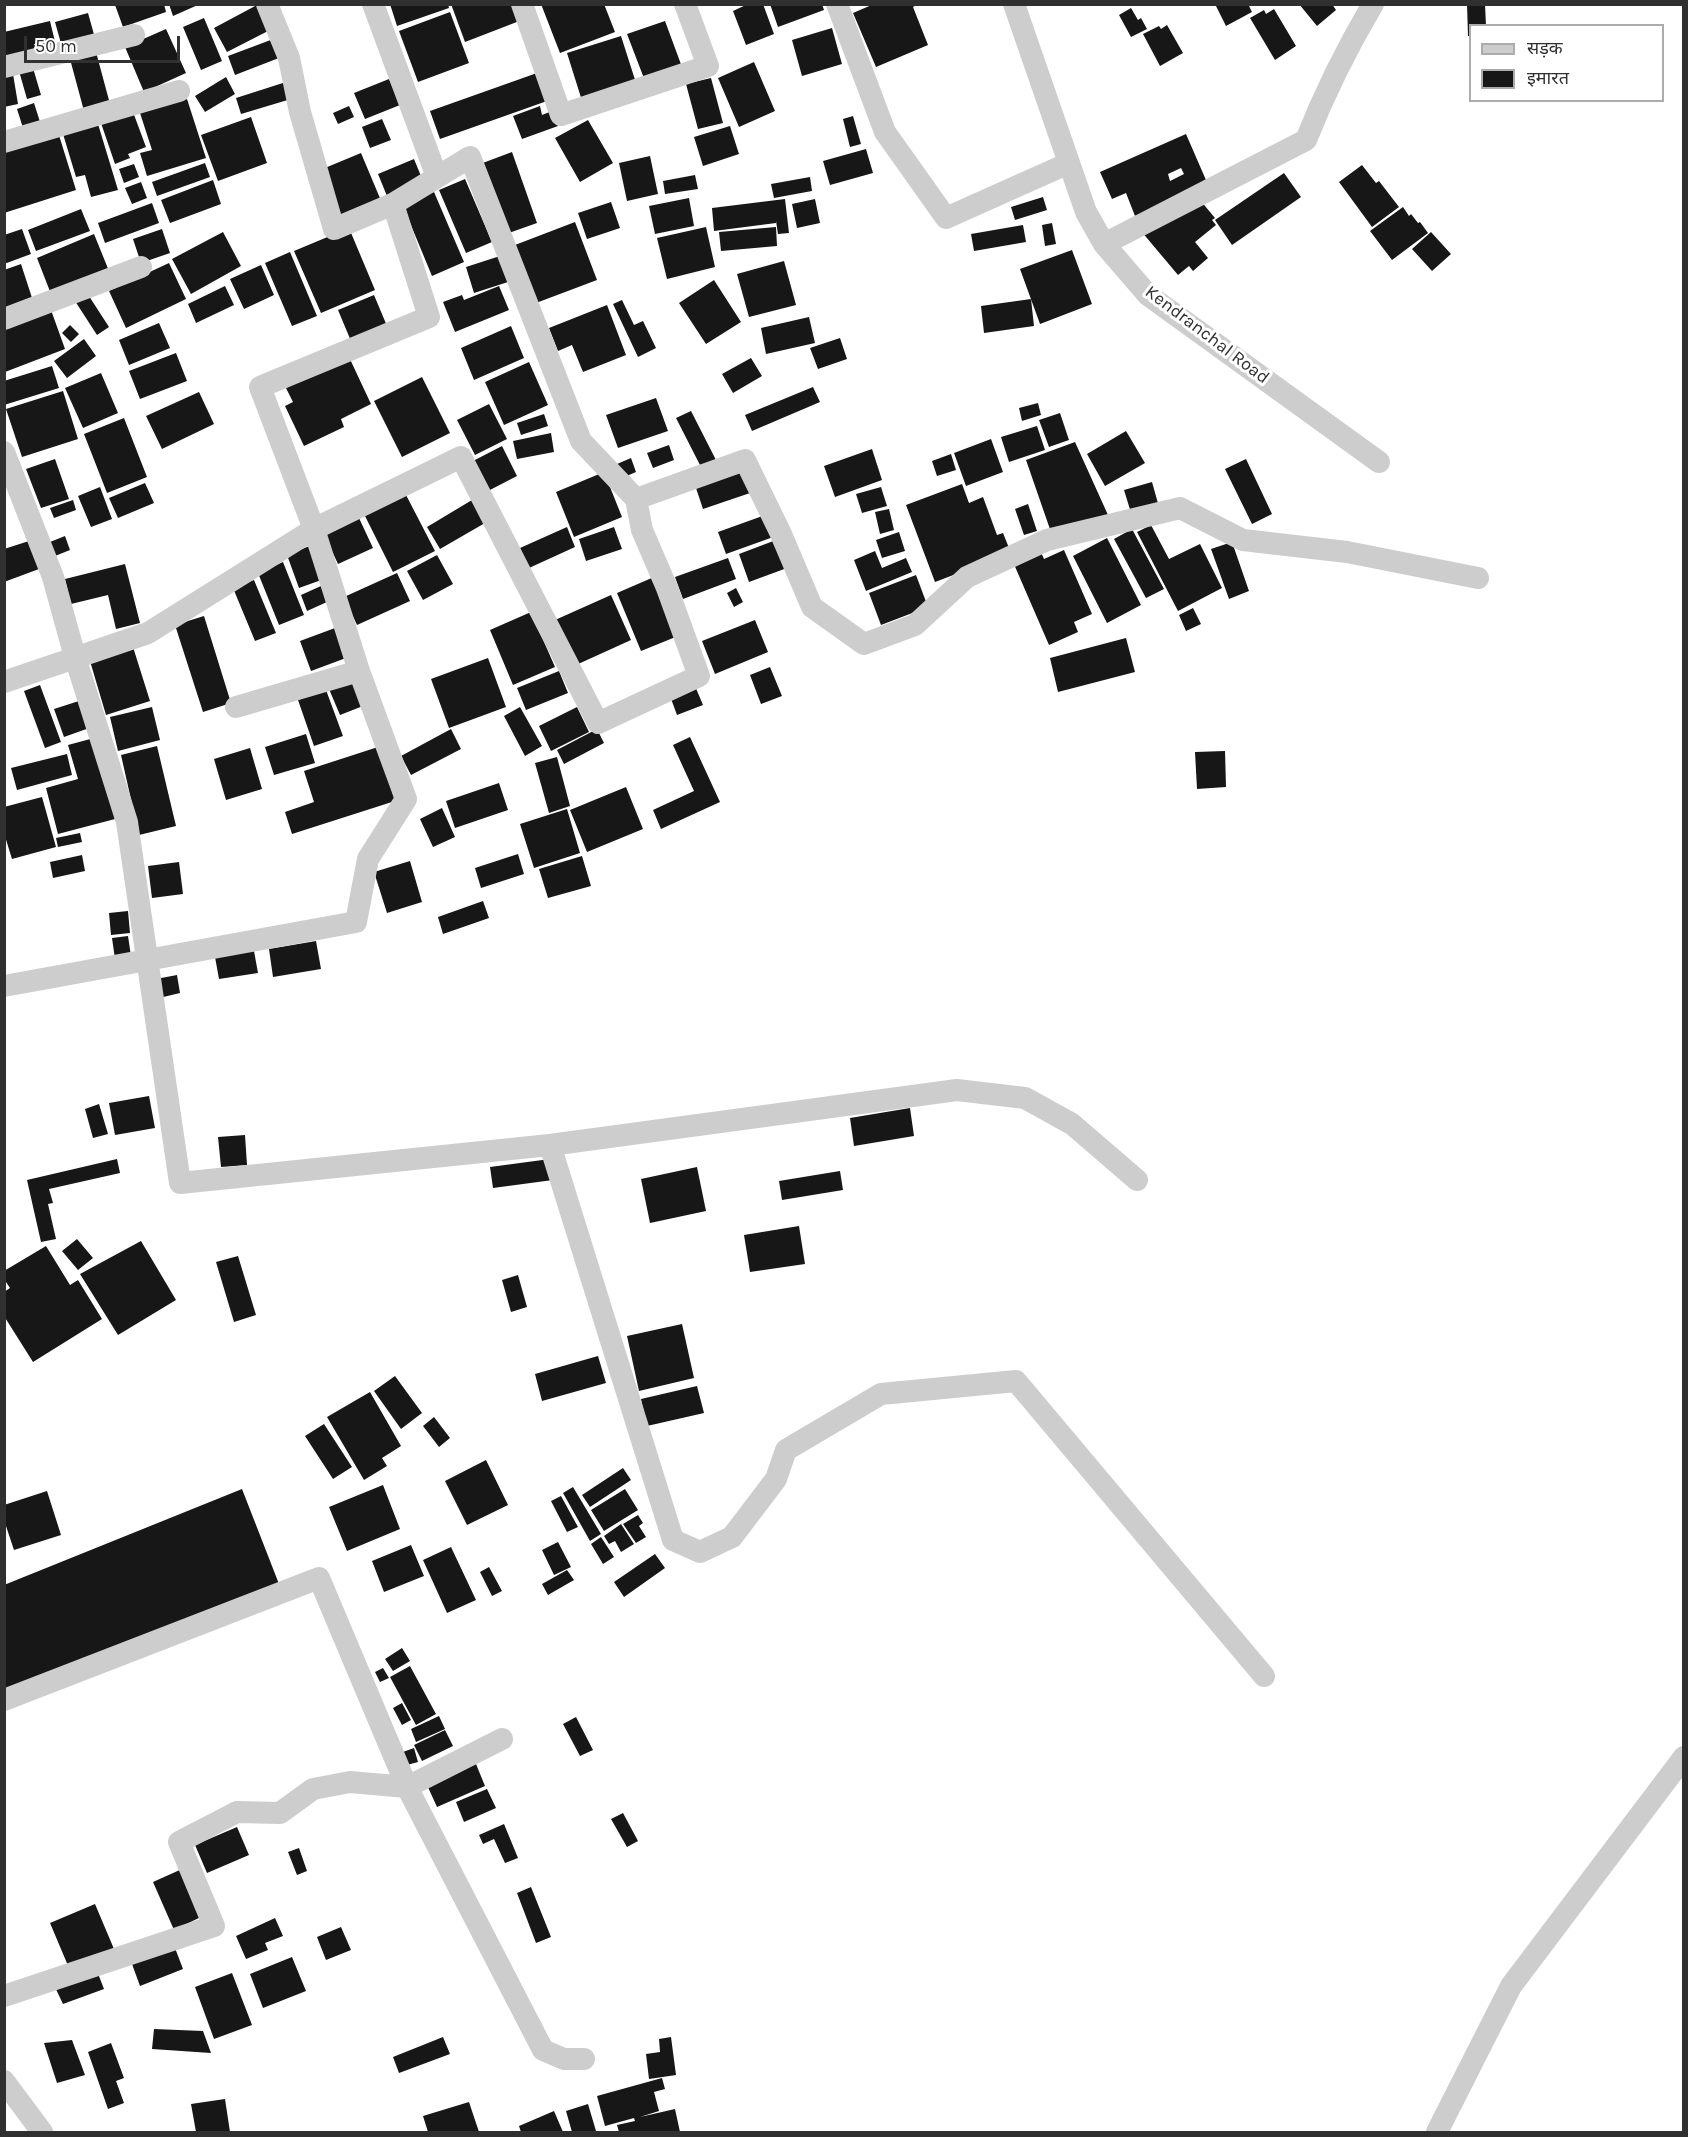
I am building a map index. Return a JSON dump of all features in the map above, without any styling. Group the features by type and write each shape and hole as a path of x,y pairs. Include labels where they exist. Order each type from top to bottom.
{"street":[{"path":"4,682 148,633 314,529 461,457 598,723 699,676 667,588 642,530 636,499 581,441 470,157 393,204 334,229 300,112 289,58 267,4"},
{"path":"374,4 436,177"},
{"path":"522,4 561,115 708,66 686,4"},
{"path":"837,4 885,132 946,218 1069,163"},
{"name":"Kendranchal Road","path":"1014,4 1086,212 1104,244 1148,295 1379,462"},
{"path":"1104,244 1306,140 1320,103 1373,4"},
{"path":"4,67 134,35"},
{"path":"4,142 179,91"},
{"path":"4,986 356,922 368,859 406,799 359,671 314,529 260,387 429,317 393,204"},
{"path":"4,318 141,267"},
{"path":"4,452 13,500 53,577 75,657 127,822 180,1183 550,1145 957,1090 1026,1098 1072,1124 1137,1180"},
{"path":"636,499 745,460 781,534 812,607 864,644 915,625 967,577 1047,540 1180,508 1243,540 1347,552 1478,578"},
{"path":"236,707 359,671"},
{"path":"550,1145 673,1540 700,1552 732,1537 776,1479 786,1450 880,1394 1016,1381 1264,1676"},
{"path":"4,1700 319,1578 407,1787 543,2050 564,2059 584,2059"},
{"path":"4,1996 214,1926 179,1842 237,1812 280,1813 313,1789 350,1782 407,1787 502,1739"},
{"path":"1444,2127 1511,1986 1683,1757"},
{"path":"4,2081 42,2133"}],"building":[{"path":"164,4 166,12 123,27 115,5"},
{"path":"169,4 200,4 173,16"},
{"path":"390,4 448,4 449,8 397,26"},
{"path":"451,4 516,4 522,20 465,42"},
{"path":"541,4 604,4 615,32 560,53"},
{"path":"748,4 763,4 774,34 746,45 733,11"},
{"path":"770,4 822,4 824,10 778,27"},
{"path":"874,4 918,4 913,7 928,45 876,67 853,13"},
{"path":"1215,4 1248,4 1252,12 1226,26"},
{"path":"1299,4 1332,4 1336,10 1317,26"},
{"path":"1467,4 1485,4 1486,24 1469,24 1468,36"},
{"path":"257,5 270,30 227,52 214,28"},
{"path":"1131,8 1138,20 1141,18 1147,29 1131,37 1119,15"},
{"path":"1274,9 1296,46 1275,60 1250,18 1264,10 1266,14"},
{"path":"450,12 469,63 418,82 399,31"},
{"path":"88,13 95,38 62,47 55,22"},
{"path":"204,18 222,61 201,70 183,27"},
{"path":"50,21 57,50 4,63 4,32"},
{"path":"665,21 682,67 645,81 627,34"},
{"path":"1167,25 1183,53 1160,66 1143,34 1159,26 1161,29"},
{"path":"832,28 842,64 802,76 792,40"},
{"path":"166,29 186,73 144,92 125,47"},
{"path":"621,36 637,86 583,104 567,53"},
{"path":"276,38 284,56 235,75 228,56"},
{"path":"96,52 110,104 84,111 70,59"},
{"path":"754,62 775,111 739,127 718,78"},
{"path":"33,68 41,95 27,99 19,71"},
{"path":"537,73 547,101 440,139 430,111"},
{"path":"13,74 18,104 4,107 4,76"},
{"path":"226,77 235,94 205,112 195,96"},
{"path":"711,78 723,123 698,129 686,84"},
{"path":"389,79 400,105 365,119 354,93"},
{"path":"286,82 291,99 241,114 236,98"},
{"path":"187,99 206,158 147,176 140,153 152,150 140,113"},
{"path":"34,103 41,125 24,131 17,109"},
{"path":"349,106 354,117 338,124 333,113"},
{"path":"540,106 542,115 552,111 558,126 522,139 513,116"},
{"path":"133,112 146,147 128,154 130,158 115,164 101,123"},
{"path":"853,116 861,144 850,147 843,119"},
{"path":"251,117 267,163 218,181 201,135"},
{"path":"382,119 391,140 370,148 362,127"},
{"path":"588,120 613,163 580,182 555,138"},
{"path":"98,124 118,190 91,197 85,175 76,177 63,134"},
{"path":"730,126 739,154 703,166 694,137"},
{"path":"58,132 76,190 4,213 4,149"},
{"path":"1186,134 1209,187 1135,216 1126,193 1112,199 1100,172","holes":["1181,168 1184,174 1170,181 1168,174"]},
{"path":"866,149 873,173 830,185 823,161"},
{"path":"512,152 537,223 506,234 480,164"},
{"path":"361,153 382,203 341,220 320,170"},
{"path":"650,156 658,194 627,201 619,163"},
{"path":"414,159 423,181 387,196 378,174"},
{"path":"205,163 210,177 157,196 152,182"},
{"path":"134,164 139,177 124,183 119,169"},
{"path":"1362,165 1376,183 1379,181 1399,207 1372,227 1339,182"},
{"path":"1284,173 1301,197 1232,245 1215,220"},
{"path":"695,175 698,189 665,194 663,181"},
{"path":"810,177 812,191 774,198 771,184"},
{"path":"465,179 492,242 466,253 439,190"},
{"path":"213,180 221,204 170,223 161,200"},
{"path":"141,182 147,198 132,204 125,188"},
{"path":"434,192 464,262 432,276 403,206"},
{"path":"1043,197 1047,210 1015,220 1011,207"},
{"path":"689,198 694,226 655,234 649,206"},
{"path":"785,199 789,233 778,234 776,221 776,223 714,231 712,208"},
{"path":"815,199 820,223 797,228 792,204"},
{"path":"1200,200 1215,218 1212,220 1216,225 1195,242 1208,258 1193,271 1189,266 1178,275 1141,231"},
{"path":"611,202 620,228 587,239 578,213"},
{"path":"152,203 159,223 105,243 98,223"},
{"path":"1403,207 1409,216 1411,214 1418,223 1420,222 1428,233 1392,260 1370,231"},
{"path":"81,209 90,231 36,251 28,230"},
{"path":"575,222 597,280 536,303 515,245"},
{"path":"1052,223 1056,244 1045,246 1042,225"},
{"path":"1023,225 1026,242 974,251 971,234"},
{"path":"706,227 715,267 667,279 657,238"},
{"path":"776,227 777,246 721,251 719,232"},
{"path":"349,228 375,290 321,313 294,251"},
{"path":"22,229 31,254 4,264 4,235"},
{"path":"162,229 170,253 141,263 133,239"},
{"path":"223,232 241,266 191,294 172,259"},
{"path":"1431,232 1451,254 1432,271 1412,249"},
{"path":"94,234 109,271 51,294 37,258"},
{"path":"1072,250 1092,304 1040,324 1020,269"},
{"path":"290,252 317,316 292,326 265,263"},
{"path":"500,256 508,282 474,293 466,267"},
{"path":"784,261 796,305 749,317 737,274"},
{"path":"169,263 186,299 126,328 109,291"},
{"path":"21,264 34,304 4,314 4,270"},
{"path":"261,265 274,295 244,309 230,279"},
{"path":"714,280 741,322 706,344 679,303"},
{"path":"225,286 234,305 196,323 188,304"},
{"path":"499,286 509,310 455,332 443,302 462,295 464,300"},
{"path":"87,293 109,327 97,335 75,301"},
{"path":"374,295 387,326 351,341 338,310"},
{"path":"1031,299 1034,326 984,333 981,306"},
{"path":"622,300 634,325 643,321 656,348 638,357 613,304"},
{"path":"607,305 626,355 583,372 572,345 558,351 549,328"},
{"path":"51,310 65,349 5,372 5,327"},
{"path":"809,317 815,343 766,354 761,328"},
{"path":"159,323 170,348 129,365 119,340"},
{"path":"70,325 79,334 71,342 62,333"},
{"path":"511,326 524,358 474,380 461,348"},
{"path":"840,338 847,359 818,369 810,348"},
{"path":"84,339 96,356 67,378 54,361"},
{"path":"176,353 187,381 140,399 129,371"},
{"path":"349,357 371,404 341,419 344,427 304,446 285,406 293,402 286,388"},
{"path":"751,358 762,376 733,393 722,374"},
{"path":"529,362 548,405 504,425 485,382"},
{"path":"52,366 59,388 4,405 4,381"},
{"path":"101,373 118,413 83,428 65,388"},
{"path":"422,377 450,433 402,457 374,401"},
{"path":"813,387 820,402 752,431 745,415"},
{"path":"63,391 78,439 22,457 6,409"},
{"path":"199,392 214,424 162,449 146,416"},
{"path":"656,398 668,431 618,448 606,415"},
{"path":"1038,403 1041,415 1022,421 1019,408"},
{"path":"489,404 507,439 475,455 457,420"},
{"path":"691,411 716,460 701,467 676,418"},
{"path":"1060,413 1069,440 1049,447 1039,420"},
{"path":"544,414 548,426 521,435 517,423"},
{"path":"124,418 147,477 107,493 84,434"},
{"path":"1037,426 1045,450 1009,462 1001,437"},
{"path":"1126,431 1145,463 1105,486 1087,454"},
{"path":"551,433 554,452 517,459 513,441"},
{"path":"991,439 1003,472 966,486 954,453"},
{"path":"1075,442 1108,515 1052,535 1026,460"},
{"path":"669,445 674,460 653,468 647,453"},
{"path":"502,446 517,476 488,491 473,461"},
{"path":"872,449 882,480 835,497 824,466"},
{"path":"951,454 956,470 937,476 932,461"},
{"path":"631,458 636,472 622,478 617,464"},
{"path":"55,459 69,499 41,508 26,469"},
{"path":"1246,459 1272,514 1252,524 1225,469"},
{"path":"746,471 753,492 703,509 696,488"},
{"path":"604,472 622,517 574,537 556,492"},
{"path":"1152,482 1159,507 1132,516 1124,490"},
{"path":"145,483 154,503 118,518 109,498"},
{"path":"962,484 969,503 983,497 997,535 1003,533 1011,553 935,582 906,505"},
{"path":"100,487 112,519 91,527 78,496"},
{"path":"881,487 887,506 862,513 856,494"},
{"path":"405,493 435,551 393,572 364,514"},
{"path":"73,500 76,510 54,518 50,508"},
{"path":"472,500 485,523 440,549 427,527"},
{"path":"1028,504 1037,531 1024,535 1015,509"},
{"path":"889,509 894,530 880,534 875,512"},
{"path":"768,514 776,536 726,554 718,532"},
{"path":"359,518 373,548 338,564 324,534"},
{"path":"1151,525 1169,559 1200,544 1222,588 1178,611 1137,532"},
{"path":"567,527 575,547 529,568 520,548"},
{"path":"614,527 622,549 586,561 579,539"},
{"path":"1132,529 1164,589 1146,598 1114,539"},
{"path":"899,532 905,551 882,558 876,540"},
{"path":"65,536 70,550 55,556 50,542"},
{"path":"1107,538 1141,605 1107,623 1073,556"},
{"path":"776,540 787,568 749,582 739,554"},
{"path":"29,541 39,569 4,582 4,549"},
{"path":"1232,542 1249,591 1229,599 1211,549"},
{"path":"312,545 324,579 299,588 287,555"},
{"path":"1040,550 1044,559 1064,550 1092,614 1074,622 1078,632 1049,645 1013,562"},
{"path":"875,551 882,568 906,558 912,572 866,591 854,560"},
{"path":"437,555 453,584 423,600 407,571"},
{"path":"728,558 736,579 683,599 675,577"},
{"path":"283,562 304,615 279,625 258,573"},
{"path":"125,564 140,623 116,629 108,595 71,604 65,579"},
{"path":"397,573 410,601 357,625 344,597"},
{"path":"916,575 928,607 881,625 869,593"},
{"path":"654,577 678,636 641,651 617,593"},
{"path":"254,580 276,633 255,641 233,588"},
{"path":"321,586 327,602 307,611 301,595"},
{"path":"736,588 743,602 734,607 727,593"},
{"path":"611,595 631,640 576,665 555,620"},
{"path":"1193,608 1201,624 1186,631 1179,615"},
{"path":"531,612 555,667 513,685 490,630"},
{"path":"204,616 231,703 203,712 175,625"},
{"path":"755,620 768,652 715,674 702,641"},
{"path":"335,628 346,658 311,671 300,641"},
{"path":"1126,638 1135,672 1058,692 1050,658"},
{"path":"133,647 150,701 106,715 90,661"},
{"path":"488,658 506,707 449,728 431,679"},
{"path":"770,667 782,696 761,704 750,675"},
{"path":"559,671 568,693 526,710 517,688"},
{"path":"353,679 363,706 340,715 329,689"},
{"path":"40,685 61,742 45,748 24,691"},
{"path":"695,686 703,705 677,715 670,696"},
{"path":"326,690 343,736 314,746 298,700"},
{"path":"82,700 92,727 64,737 54,709"},
{"path":"152,707 160,740 118,751 110,717"},
{"path":"520,707 542,746 525,756 504,716"},
{"path":"577,707 589,732 551,751 539,726"},
{"path":"451,729 461,749 411,775 401,756"},
{"path":"597,729 604,743 564,764 557,750"},
{"path":"306,734 315,763 274,775 265,747"},
{"path":"690,737 720,802 661,829 653,810 694,791 673,745"},
{"path":"94,738 115,819 58,834 46,788 78,779 68,745"},
{"path":"157,746 176,826 139,835 121,755"},
{"path":"378,747 395,801 292,834 285,812 314,802 304,771"},
{"path":"250,748 262,789 226,800 214,759"},
{"path":"1225,751 1226,787 1197,789 1195,752"},
{"path":"67,754 72,775 17,790 11,768"},
{"path":"557,757 570,806 549,813 535,763"},
{"path":"499,783 508,810 455,828 446,801"},
{"path":"626,787 643,829 587,852 570,810"},
{"path":"42,797 56,847 12,859 4,833 4,807"},
{"path":"442,808 455,837 433,847 420,819"},
{"path":"567,809 580,853 534,868 520,824"},
{"path":"80,833 82,842 58,847 56,838"},
{"path":"518,854 524,874 481,888 475,868"},
{"path":"82,855 85,871 53,878 50,862"},
{"path":"582,856 591,886 548,898 539,869"},
{"path":"410,861 422,902 387,913 374,872"},
{"path":"179,862 183,894 152,898 148,866"},
{"path":"483,901 489,918 443,934 438,917"},
{"path":"128,911 130,933 111,935 109,913"},
{"path":"128,936 131,956 115,959 112,938"},
{"path":"316,941 321,969 273,977 269,949"},
{"path":"254,951 258,973 219,979 215,957"},
{"path":"177,975 180,993 159,998 156,979"},
{"path":"149,1096 155,1128 115,1135 109,1103"},
{"path":"99,1104 108,1134 93,1138 85,1109"},
{"path":"910,1108 914,1136 854,1146 850,1118"},
{"path":"245,1135 247,1165 221,1167 218,1137"},
{"path":"117,1159 120,1173 49,1189 53,1203 48,1204 56,1239 41,1242 27,1180"},
{"path":"550,1159 553,1180 493,1188 490,1167"},
{"path":"697,1167 706,1211 650,1223 641,1179"},
{"path":"840,1171 843,1190 782,1200 779,1181"},
{"path":"799,1226 805,1264 750,1272 744,1235"},
{"path":"77,1239 93,1258 78,1270 62,1251"},
{"path":"141,1241 176,1300 118,1335 80,1274"},
{"path":"46,1246 70,1285 78,1280 102,1319 33,1362 4,1316 4,1292 10,1288 4,1279 4,1271"},
{"path":"238,1256 256,1315 234,1322 216,1262"},
{"path":"518,1275 527,1307 511,1312 502,1280"},
{"path":"682,1324 694,1378 639,1391 627,1336"},
{"path":"598,1356 606,1383 542,1401 535,1374"},
{"path":"395,1376 422,1413 401,1429 374,1391"},
{"path":"697,1386 704,1413 647,1426 641,1399"},
{"path":"370,1392 401,1446 382,1458 387,1466 364,1480 327,1417"},
{"path":"434,1417 450,1438 439,1447 423,1426"},
{"path":"324,1424 352,1467 333,1479 305,1436"},
{"path":"486,1460 508,1505 467,1525 445,1481"},
{"path":"623,1468 631,1480 590,1507 582,1495"},
{"path":"383,1485 400,1529 347,1551 329,1507"},
{"path":"573,1487 601,1534 590,1541 563,1493"},
{"path":"242,1489 279,1584 4,1695 4,1585"},
{"path":"625,1489 638,1510 604,1531 591,1510"},
{"path":"47,1491 61,1535 14,1550 4,1520 4,1505"},
{"path":"561,1496 578,1527 567,1532 551,1501"},
{"path":"638,1515 643,1523 639,1526 646,1537 636,1543 623,1524"},
{"path":"621,1524 634,1544 621,1552 615,1541 609,1544 604,1536"},
{"path":"601,1537 614,1557 603,1564 591,1544"},
{"path":"558,1542 571,1567 554,1575 542,1550"},
{"path":"411,1545 424,1576 384,1592 372,1561"},
{"path":"451,1547 476,1600 447,1613 423,1560"},
{"path":"655,1554 665,1568 624,1597 614,1582"},
{"path":"489,1567 502,1591 492,1596 480,1572"},
{"path":"567,1570 574,1580 548,1595 542,1584"},
{"path":"402,1648 410,1661 393,1671 385,1659"},
{"path":"410,1666 436,1714 416,1725 390,1677"},
{"path":"383,1668 389,1678 380,1682 375,1672"},
{"path":"402,1703 411,1720 402,1725 393,1708"},
{"path":"439,1716 445,1729 416,1742 411,1729"},
{"path":"576,1717 593,1750 580,1756 563,1724"},
{"path":"445,1730 453,1746 422,1761 414,1745"},
{"path":"414,1748 418,1762 407,1765 403,1752"},
{"path":"476,1764 485,1786 437,1807 427,1785"},
{"path":"487,1789 496,1808 464,1822 456,1802"},
{"path":"623,1813 638,1841 627,1847 611,1819"},
{"path":"504,1824 518,1858 505,1863 494,1839 483,1844 479,1835"},
{"path":"237,1827 249,1855 207,1873 195,1845"},
{"path":"299,1848 307,1871 297,1875 288,1852"},
{"path":"182,1869 203,1916 174,1930 153,1882"},
{"path":"531,1887 551,1937 536,1943 517,1893"},
{"path":"95,1904 114,1949 69,1968 50,1923"},
{"path":"275,1918 283,1936 265,1943 268,1950 246,1959 236,1936"},
{"path":"341,1927 351,1950 326,1960 317,1937"},
{"path":"175,1948 183,1969 140,1986 132,1964"},
{"path":"292,1957 306,1991 263,2008 250,1974"},
{"path":"97,1971 104,1989 63,2004 54,1985"},
{"path":"232,1973 252,2025 214,2039 195,1987"},
{"path":"154,2029 203,2031 211,2053 152,2049"},
{"path":"443,2037 450,2054 399,2073 393,2057"},
{"path":"671,2037 676,2075 649,2079 646,2054 660,2052 659,2039"},
{"path":"72,2040 85,2075 57,2083 44,2043"},
{"path":"111,2043 124,2078 116,2081 124,2103 108,2109 88,2052"},
{"path":"662,2078 665,2089 654,2092 659,2111 640,2117 675,2109 680,2132 619,2132 617,2125 635,2121 634,2118 605,2126 597,2096"},
{"path":"225,2099 230,2132 196,2132 191,2104"},
{"path":"469,2102 479,2132 428,2132 423,2116"},
{"path":"588,2104 596,2131 572,2132 566,2111"},
{"path":"554,2111 563,2132 521,2132 519,2126"}]}
